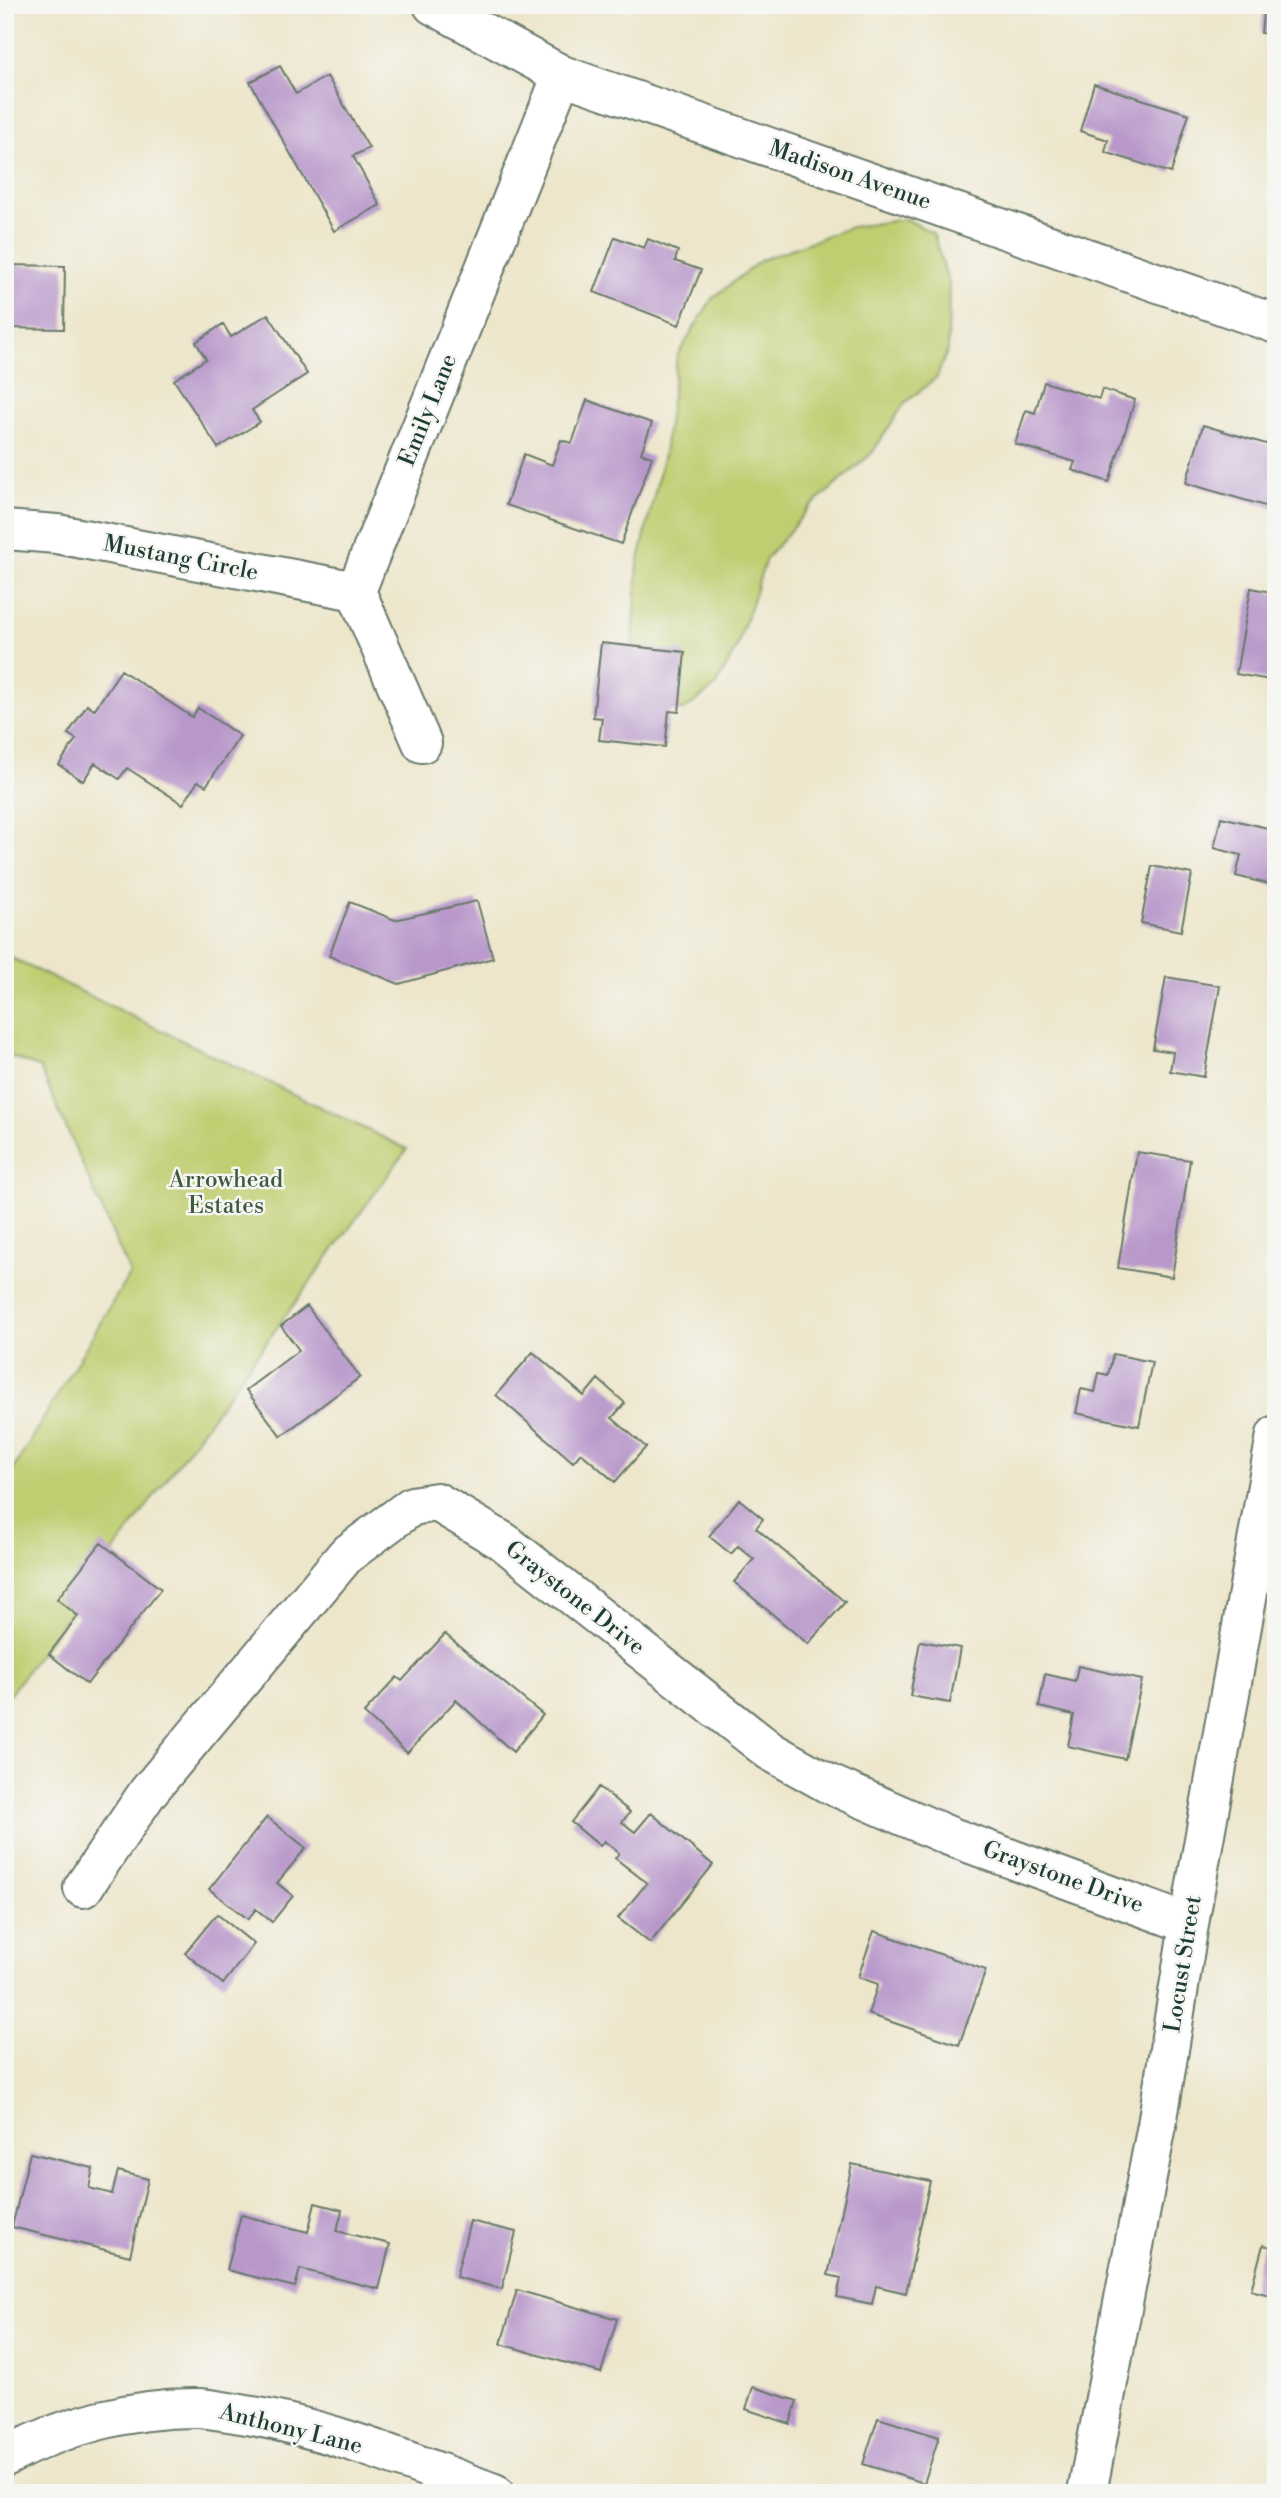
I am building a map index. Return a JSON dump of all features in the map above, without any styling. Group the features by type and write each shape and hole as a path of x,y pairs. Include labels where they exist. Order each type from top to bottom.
{"street":[{"name":"Madison Avenue","path":"433,5 562,75 1276,324"},
{"name":"Emily Lane","path":"356,591 562,75"},
{"name":"Mustang Circle","path":"5,530 57,534 356,591"},
{"path":"356,591 422,743"},
{"name":"Locust Street","path":"1087,2493 1157,2125 1189,1924 1276,1435"},
{"name":"Graystone Drive","path":"83,1888 148,1792 346,1555 412,1506 438,1502 504,1542 770,1751 827,1783 949,1836 1189,1924"},
{"name":"Anthony Lane","path":"5,2457 30,2444 92,2423 149,2411 200,2408 322,2432 494,2493"}],"green space":[{"path":"906,219 933,233 949,284 948,349 937,377 904,404 872,453 808,509 766,559 736,649 716,686 684,710 648,707 633,644 638,564 664,454 677,356 712,299 761,260 851,227"},
{"name":"Arrowhead Estates","path":"5,955 407,1149 5,1701 5,1483 130,1273 40,1068 5,1054"}],"building":[{"path":"1264,5 1276,5 1276,35 1261,33"},
{"path":"280,66 296,94 327,76 369,148 353,156 380,205 334,231 250,82"},
{"path":"1094,84 1189,114 1171,173 1105,152 1108,140 1080,131"},
{"path":"615,237 644,248 648,239 678,251 675,261 701,270 679,325 594,292"},
{"path":"5,265 65,266 64,329 5,328"},
{"path":"268,314 307,374 252,410 260,422 218,448 174,380 206,359 196,342 223,324 231,337"},
{"path":"1044,382 1099,399 1102,389 1135,400 1109,482 1072,470 1075,462 1015,444 1026,410 1035,413"},
{"path":"587,400 652,423 641,453 652,457 621,544 506,505 524,454 552,465 561,440 572,443"},
{"path":"1203,425 1276,447 1275,509 1186,483"},
{"path":"1251,588 1276,593 1276,681 1236,674"},
{"path":"601,643 685,652 679,712 669,711 665,747 599,740 602,718 593,717"},
{"path":"121,670 192,717 198,708 240,736 206,786 198,781 183,804 127,768 119,779 95,763 83,781 59,765 76,739 68,734 87,705 94,710"},
{"path":"1221,817 1276,830 1276,886 1236,876 1241,855 1214,848"},
{"path":"1152,866 1192,874 1181,931 1141,923"},
{"path":"477,901 493,958 399,984 329,956 350,902 395,920"},
{"path":"1166,977 1220,986 1204,1077 1170,1071 1173,1052 1153,1049"},
{"path":"1137,1152 1190,1160 1172,1277 1118,1268"},
{"path":"307,1306 360,1377 281,1436 246,1390 299,1350 281,1326"},
{"path":"533,1352 584,1396 598,1379 625,1403 612,1418 646,1447 615,1482 581,1453 573,1462 496,1395"},
{"path":"1113,1354 1152,1362 1139,1426 1076,1413 1081,1389 1095,1392 1099,1373 1108,1375"},
{"path":"739,1499 763,1519 756,1528 845,1602 808,1644 734,1582 754,1559 738,1546 731,1554 709,1536"},
{"path":"101,1543 161,1589 87,1684 49,1654 78,1616 57,1599"},
{"path":"445,1634 543,1715 513,1752 456,1700 407,1753 364,1713 397,1677 402,1681"},
{"path":"920,1641 960,1648 950,1703 910,1696"},
{"path":"1078,1666 1142,1680 1125,1759 1068,1746 1074,1715 1039,1707 1045,1674 1075,1681"},
{"path":"599,1787 630,1812 622,1822 635,1832 651,1813 713,1865 650,1943 618,1918 647,1883 615,1858 619,1853 604,1841 600,1846 571,1822"},
{"path":"267,1817 306,1848 277,1883 293,1896 272,1922 256,1909 248,1919 209,1889"},
{"path":"217,1914 254,1944 223,1984 185,1953"},
{"path":"874,1931 986,1970 959,2045 868,2014 878,1984 858,1977"},
{"path":"30,2153 93,2168 89,2188 112,2194 118,2171 148,2179 130,2256 12,2227"},
{"path":"852,2164 930,2181 906,2293 876,2286 872,2304 837,2297 841,2278 828,2275"},
{"path":"315,2203 342,2210 337,2231 390,2244 379,2289 300,2269 295,2287 227,2270 241,2215 308,2232"},
{"path":"470,2221 516,2232 502,2289 456,2277"},
{"path":"1263,2245 1276,2248 1276,2297 1251,2290"},
{"path":"517,2290 617,2319 601,2373 501,2344"},
{"path":"753,2387 797,2401 790,2424 746,2409"},
{"path":"878,2418 939,2437 924,2483 863,2464"}]}
